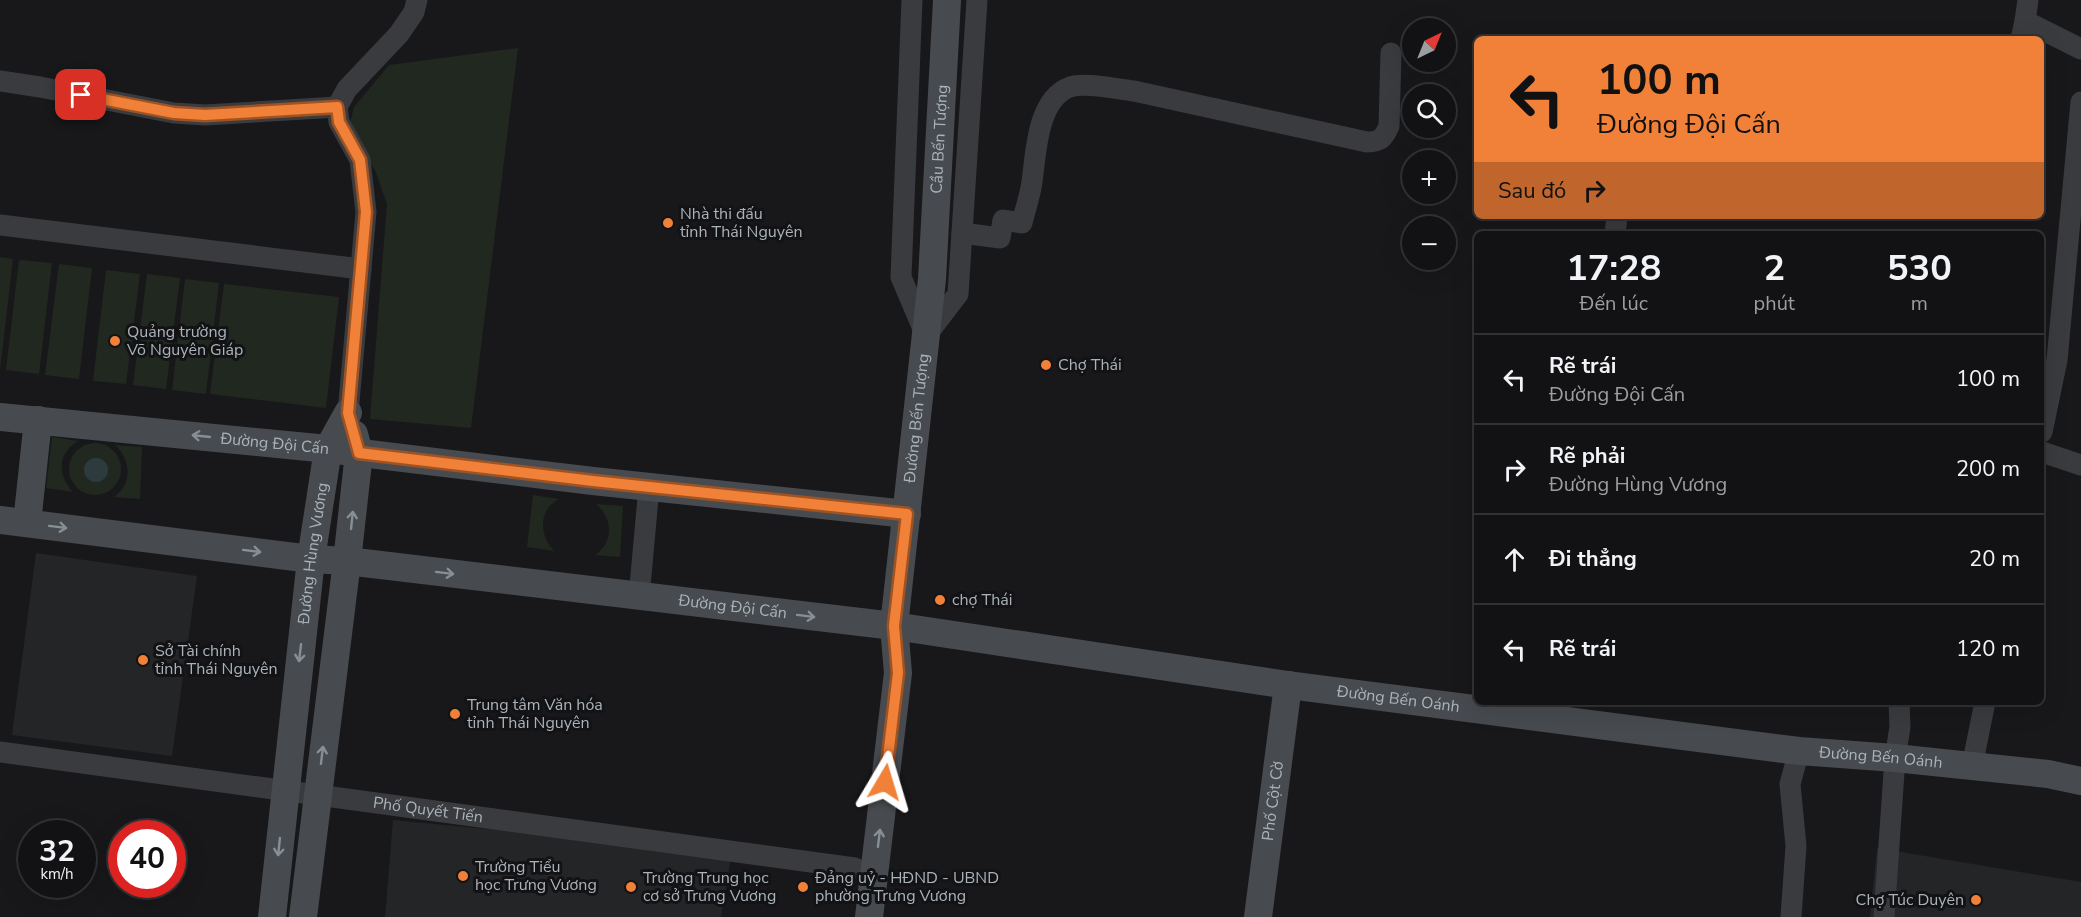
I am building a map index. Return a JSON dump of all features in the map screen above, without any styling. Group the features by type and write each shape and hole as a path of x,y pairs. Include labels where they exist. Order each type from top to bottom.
{"main road":[{"name":"Cầu Bến Tượng","path":"932,279 947,0"},
{"name":"Đường Bến Tượng","path":"869,917 898,673 894,626 932,279"},
{"name":"Đường Hùng Vương","path":"272,917 311,559 328,448 348,413"},
{"name":"Đường Hùng Vương","path":"303,917 359,453 348,413"},
{"name":"Đường Đội Cấn","path":"0,417 328,448 649,487 907,514"},
{"path":"13,521 38,420"},
{"name":"Đường Đội Cấn","path":"13,521 311,559 347,561 894,626"},
{"name":"Đường Bến Tượng","path":"849,917 879,670 894,626"},
{"name":"Đường Bến Oánh","path":"894,626 1288,685 1474,703"},
{"name":"Phố Cột Cờ","path":"1258,917 1288,685"},
{"name":"Đường Bến Oánh","path":"1500,705 1553,710 1799,751 1895,758 2048,774 2081,781"}],"street":[{"path":"348,413 366,212 360,160 339,122 337,107 348,89 399,34 414,12 417,0"},
{"path":"912,0 901,277 926,336 958,294 977,0"},
{"path":"2028,0 2023,30 2041,36"},
{"path":"2044,37 2081,49"},
{"path":"962,233 1000,238 1003,220 1022,223 1031,186 1037,138 1046,109 1056,95 1071,87 1099,86 1134,91 1367,142 1377,142 1384,136 1389,126 1391,53"},
{"path":"0,81 174,113 205,115 337,107"},
{"path":"2044,422 2057,360 2081,102"},
{"path":"0,225 361,269"},
{"path":"2044,453 2081,465"},
{"path":"639,597 649,487"},
{"path":"1884,917 1899,705"},
{"path":"1972,766 1984,705"},
{"path":"1791,917 1796,846 1790,784 1799,751"},
{"name":"Phố Quyết Tiến","path":"0,752 855,868"}],"shaded area":[{"path":"518,48 471,428 370,419 387,204 375,170 356,144 350,123 354,107 389,65"},
{"path":"0,257 13,259 0,370"},
{"path":"19,260 52,263 39,374 6,370"},
{"path":"59,264 92,268 79,379 45,375"},
{"path":"106,270 140,274 126,384 93,381"},
{"path":"147,274 180,278 166,389 133,385"},
{"path":"185,279 219,283 206,394 172,390"},
{"path":"224,284 339,297 326,408 210,394"},
{"path":"52,437 78,441 66,452 62,465 64,479 73,492 46,488"},
{"path":"90,443 100,443 114,450 121,469 114,488 100,495 90,495 80,491 73,484 69,474 69,464 73,454 80,447"},
{"path":"115,445 142,447 140,499 114,497 124,485 128,471 124,457"},
{"path":"96,458 101,459 107,465 107,475 101,481 96,482 91,481 85,475 84,470 85,465 91,459"},
{"path":"533,495 559,499 547,510 543,523 546,538 554,551 527,547"},
{"path":"596,504 623,506 620,557 595,555 606,544 609,530 606,516"},
{"path":"36,553 197,576 172,756 12,735"},
{"path":"393,820 540,834 731,857 721,917 385,917"},
{"name":"Chợ Túc Duyên","path":"1877,848 2081,882 2081,917 1870,917"}],"place":[{"name":"Nhà thi đấu tỉnh Thái Nguyên","path":"668,223"},
{"name":"Quảng trường Võ Nguyên Giáp","path":"115,341"},
{"name":"Chợ Thái","path":"1046,365"},
{"name":"chợ Thái","path":"940,600"},
{"name":"Sở Tài chính tỉnh Thái Nguyên","path":"143,660"},
{"name":"Trung tâm Văn hóa tỉnh Thái Nguyên","path":"455,714"},
{"name":"Trường Tiểu học Trưng Vương","path":"463,876"},
{"name":"Trường Trung học cơ sở Trưng Vương","path":"631,887"},
{"name":"Đảng uỷ - HĐND - UBND phường Trưng Vương","path":"803,887"},
{"name":"Chợ Túc Duyên","path":"1976,900"}],"route":[{"path":"81,95 174,113 205,115 337,107 339,122 360,160 366,212 348,413 359,453 593,481 907,514 894,626 898,673 885,782"}]}
